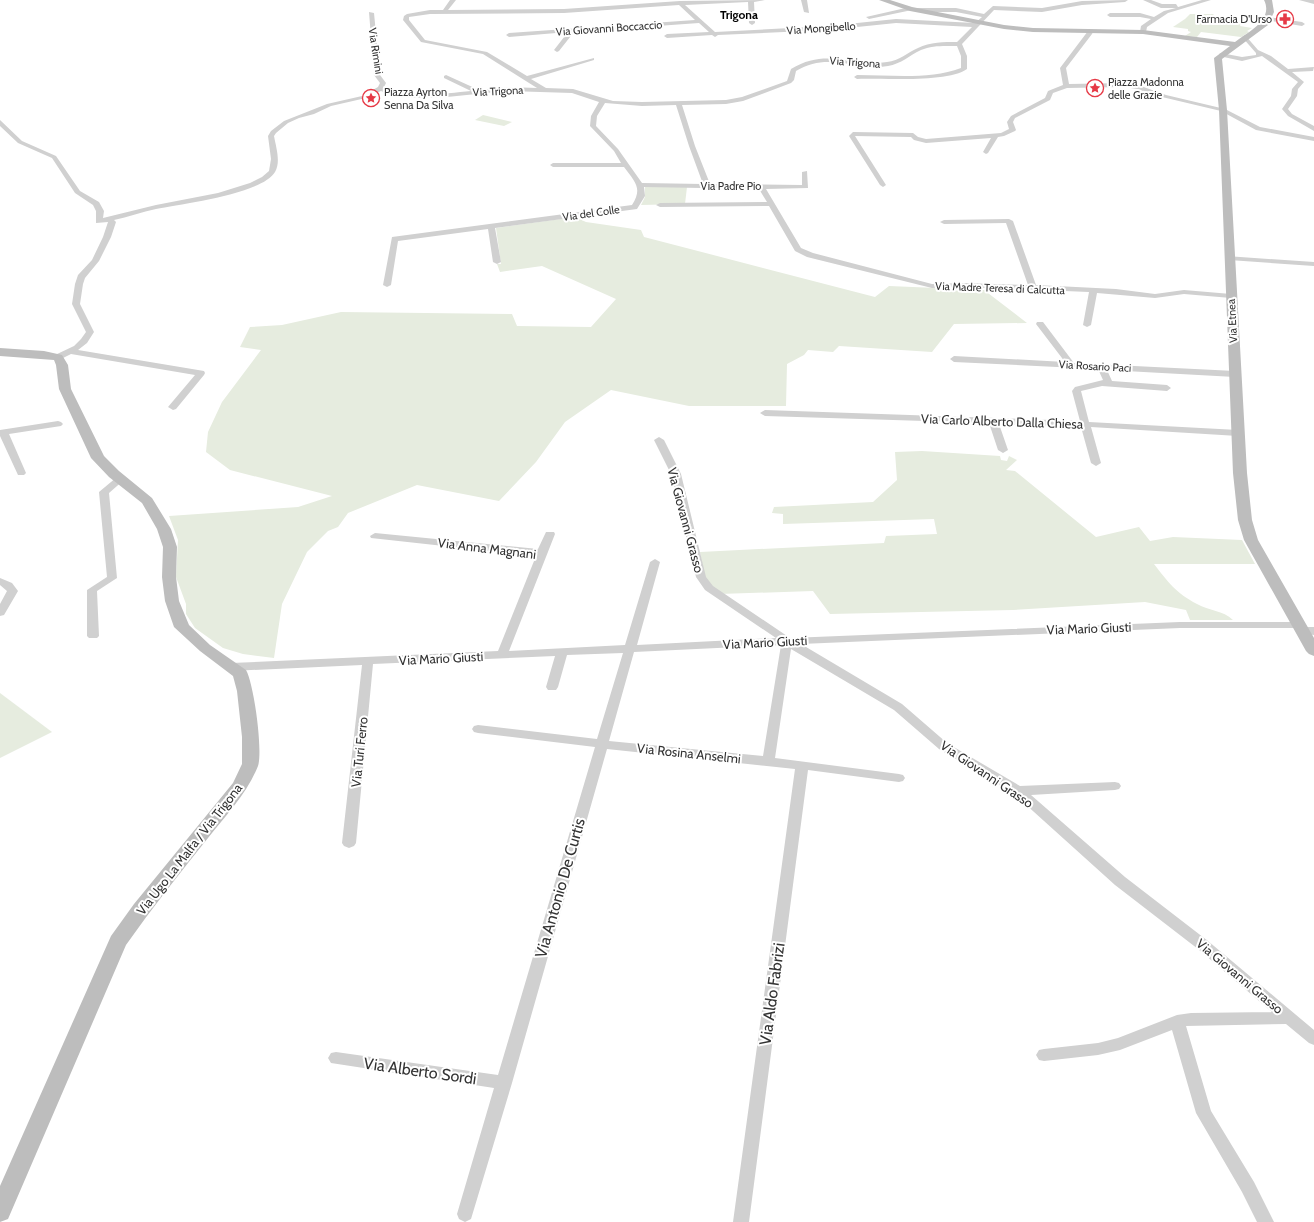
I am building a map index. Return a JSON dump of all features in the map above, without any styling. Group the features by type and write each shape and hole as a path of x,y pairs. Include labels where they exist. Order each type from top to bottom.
{"main road":[{"path":"883,0 913,10 977,24 1019,29 1090,32 1143,32 1235,44"},
{"path":"1221,55 1258,29 1268,19 1270,3 1268,0"},
{"name":"Via Etnea","path":"1221,55 1218,58 1223,110 1238,433 1245,520 1251,540 1305,629 1314,651"},
{"path":"0,352 64,355"},
{"name":"Via Ugo La Malfa / Via Trigona","path":"0,1212 118,941 141,909 240,786 250,764 250,737 245,691 240,674 205,648 182,627 172,601 169,577 170,547 164,529 148,502 120,479 98,458 65,389 62,365 64,355"}],"street":[{"path":"444,12 453,0"},
{"path":"751,0 752,23"},
{"path":"640,185 616,150 593,126 593,117 603,101 573,91 545,90 485,53 423,41 405,19 407,16 417,14 444,12 528,12 680,3 762,0"},
{"path":"804,0 807,12"},
{"path":"857,77 939,75 958,73 964,69 965,62 962,47 958,44 993,8 1048,9 1082,3 1125,0"},
{"path":"1146,0 1161,6 1184,7"},
{"path":"1143,32 1144,26 1166,12 1208,0"},
{"path":"1302,0 1314,2"},
{"path":"680,3 689,13 701,21 714,35"},
{"path":"588,4 593,8"},
{"path":"869,17 913,10 956,10 985,16"},
{"name":"Via Rimini","path":"371,13 377,75 383,83 381,88"},
{"path":"1110,15 1140,15 1155,19"},
{"path":"1268,19 1302,24"},
{"name":"Via Giovanni Boccaccio","path":"509,35 701,21"},
{"name":"Via Mongibello","path":"667,36 714,35 828,28 896,21 977,24"},
{"path":"557,50 572,31"},
{"path":"1066,86 1063,68 1090,32"},
{"path":"1245,37 1256,51 1288,71 1302,83 1295,89 1294,96 1285,109 1290,115 1314,128"},
{"name":"Via Trigona","path":"603,101 622,104 726,102 742,99 789,82 791,80 793,70 800,64 807,62 828,60 858,64 890,63 925,47 958,44"},
{"path":"1221,55 1246,62 1259,56 1258,54 1261,53"},
{"path":"527,78 592,59"},
{"path":"1288,71 1313,69"},
{"path":"446,77 479,92"},
{"path":"883,185 852,136 853,134 913,135 916,139 926,141 1007,134 1013,130 1010,122 1013,117 1048,99 1050,92 1066,86 1124,85 1138,87 1164,96 1223,110 1258,129 1314,139"},
{"path":"0,122 20,142 54,157 77,192 96,204 100,211 99,221 154,207 226,193 257,183 271,173 274,165 271,136 273,132 286,122 329,105 364,97 381,88"},
{"name":"Via Trigona","path":"381,88 387,92 400,96 479,92 506,89 545,90"},
{"path":"400,96 399,98 406,102"},
{"path":"679,104 692,146 707,186"},
{"path":"986,152 995,136"},
{"path":"554,165 626,165"},
{"name":"Via Padre Pio","path":"640,185 806,187 805,172"},
{"name":"Via del Colle","path":"387,285 395,239 634,207 641,196 640,185"},
{"name":"Via Madre Teresa di Calcutta","path":"761,186 798,249 810,255 932,286 964,285 1116,291 1155,296 1184,292 1231,296"},
{"path":"660,205 772,204"},
{"path":"64,355 83,342 90,332 76,304 79,284 81,277 95,261 107,237 112,222 110,219"},
{"path":"944,222 1009,220 1033,288"},
{"path":"491,227 497,262"},
{"path":"1229,258 1314,264"},
{"path":"1087,325 1093,291"},
{"path":"1040,324 1071,365"},
{"path":"64,355 201,373 173,407"},
{"name":"Via Rosario Paci","path":"954,359 1235,374"},
{"path":"1096,463 1076,391 1078,389 1108,380 1100,366"},
{"path":"1102,383 1167,388"},
{"name":"Via Carlo Alberto Dalla Chiesa","path":"765,413 1084,424 1238,433"},
{"path":"992,421 1003,450"},
{"path":"21,473 2,432 58,424"},
{"name":"Via Giovanni Grasso","path":"659,440 676,474 701,577 709,588 720,597 787,641 898,707 943,746 1018,791 1120,881 1204,945 1314,1039"},
{"path":"93,636 92,590 112,578 104,492 120,479"},
{"path":"542,553 550,534"},
{"name":"Via Anna Magnani","path":"375,536 542,553 502,655"},
{"name":"Via Antonio De Curtis","path":"466,1214 655,562"},
{"path":"0,581 8,585 13,591 0,613"},
{"name":"Via Mario Giusti","path":"231,667 1014,630 1180,625 1305,629"},
{"path":"768,761 787,641"},
{"path":"552,687 562,652"},
{"name":"Via Turi Ferro","path":"349,843 368,661"},
{"name":"Via Rosina Anselmi","path":"478,729 602,744 768,761 899,778"},
{"name":"Via Aldo Fabrizi","path":"741,1222 802,766"},
{"path":"1018,791 1115,786"},
{"path":"1044,1056 1098,1049 1120,1044 1177,1021 1191,1018 1290,1018"},
{"path":"1177,1021 1204,1113 1248,1187 1266,1222"},
{"name":"Via Alberto Sordi","path":"336,1058 504,1083"}],"shaded area":[{"path":"1190,14 1213,14 1219,21 1241,24 1240,26 1252,28 1241,37 1201,32 1197,37 1185,36 1191,32 1188,31 1188,29 1173,27"},
{"path":"483,115 512,122 504,126 475,120"},
{"path":"645,186 687,187 685,204 641,205 645,197"},
{"path":"575,217 586,222 641,230 644,237 875,297 889,286 984,290 1027,323 954,324 932,352 839,346 833,352 808,350 804,355 787,364 786,406 689,406 611,390 565,422 536,462 499,501 417,485 348,513 338,527 328,531 307,552 282,604 274,658 243,654 223,648 195,628 186,614 186,604 176,577 178,540 169,516 298,507 332,496 230,470 206,452 208,432 222,402 261,350 240,347 250,327 282,325 341,312 512,314 517,326 591,327 616,299 542,266 500,272 497,264 501,264 496,228"},
{"path":"922,451 1000,456 1001,460 1007,461 1009,456 1017,460 1006,470 1015,471 1096,537 1139,527 1150,541 1173,537 1242,540 1255,564 1154,564 1168,582 1183,596 1202,606 1225,614 1233,620 1190,620 1186,610 1145,602 1013,610 830,614 813,591 719,594 705,579 700,552 884,543 886,536 937,534 934,519 783,524 783,514 772,513 774,507 873,502 897,480 895,452"},
{"path":"0,693 52,732 0,758"}],"place":[{"name":"Farmacia D'Urso","path":"1285,19"},
{"name":"Piazza Madonna delle Grazie","path":"1095,88"},
{"name":"Piazza Ayrton Senna Da Silva","path":"371,98"}],"district":[{"name":"Trigona","path":"739,14"}]}
